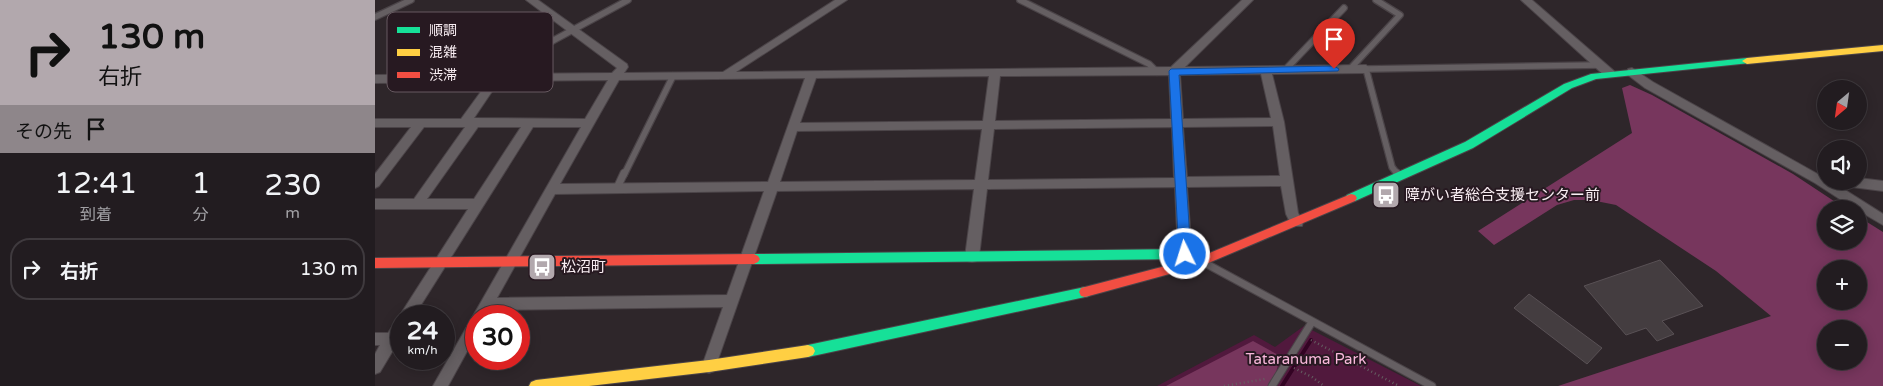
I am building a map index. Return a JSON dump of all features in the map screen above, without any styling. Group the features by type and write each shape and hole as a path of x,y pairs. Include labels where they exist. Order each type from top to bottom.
{"street":[{"path":"531,0 548,12"},
{"path":"726,75 842,0"},
{"path":"1185,254 1174,71 1248,0"},
{"path":"1526,0 1610,74"},
{"path":"486,305 589,122 623,66 553,16"},
{"path":"536,386 709,366 832,347 1110,287 1202,261 1400,177 1489,134 1563,88 1581,80 1610,74 1883,48"},
{"path":"553,78 1366,69"},
{"path":"1266,70 1277,122 1292,214 1297,222"},
{"path":"1632,72 1649,85 1817,177"},
{"path":"972,257 995,73"},
{"path":"709,366 811,76"},
{"path":"417,204 488,92"},
{"path":"414,305 530,122"},
{"path":"375,123 589,122"},
{"path":"793,127 1277,122"},
{"path":"375,183 421,123"},
{"path":"551,189 1286,181"},
{"path":"1867,184 1883,186"},
{"path":"1838,190 1883,220"},
{"path":"375,204 477,204"},
{"path":"375,263 1185,254 1202,261"},
{"path":"530,308 731,301"},
{"path":"375,339 390,339"},
{"path":"440,386 465,342"},
{"path":"375,367 390,344"}],"lane":[{"path":"375,17 411,0"},
{"path":"553,41 628,0"},
{"path":"1020,0 1149,64 1157,72"},
{"path":"1350,69 1400,15 1376,0"},
{"path":"1286,69 1344,8"},
{"path":"1400,177 1393,167 1366,69 1600,64"},
{"path":"617,188 673,76"},
{"path":"1202,261 1432,386"},
{"path":"1272,386 1312,322"}],"path":[{"path":"1311,340 1399,386"},
{"path":"1286,364 1312,377 1324,386"},
{"path":"1224,386 1278,376"}],"green space":[{"name":"Tataranuma Park","path":"1304,326 1421,386 1157,386 1254,335 1275,347"}],"shaded area":[{"path":"1630,85 1652,95 1793,174 1832,200 1817,200 1817,250 1867,250 1867,222 1883,232 1883,386 1558,386 1771,316 1716,271 1616,205 1591,200 1574,200 1557,205 1494,245 1478,231 1632,133 1622,88"},
{"path":"1253,341 1280,356 1273,386 1166,386"}],"building":[{"path":"1660,260 1703,306 1662,321 1674,334 1657,341 1646,328 1626,335 1584,286"},
{"path":"1529,294 1602,348 1587,364 1514,308"}],"waterway":[{"path":"1282,386 1311,340"}],"traffic: fast":[{"path":"1351,198 1469,145 1568,86 1595,76 1747,61"},
{"path":"754,259 1185,254 1202,261"},
{"path":"808,351 1085,292"}],"traffic: slow":[{"path":"1747,61 1883,48"},
{"path":"536,386 709,366 808,351"}],"traffic: jam":[{"path":"1085,292 1202,261 1351,198"},
{"path":"375,263 754,259"}],"place":[{"name":"障がい者総合支援センター前","path":"1386,195"},
{"name":"松沼町","path":"542,267"}],"route":[{"path":"1185,254 1174,71 1334,69"}]}
